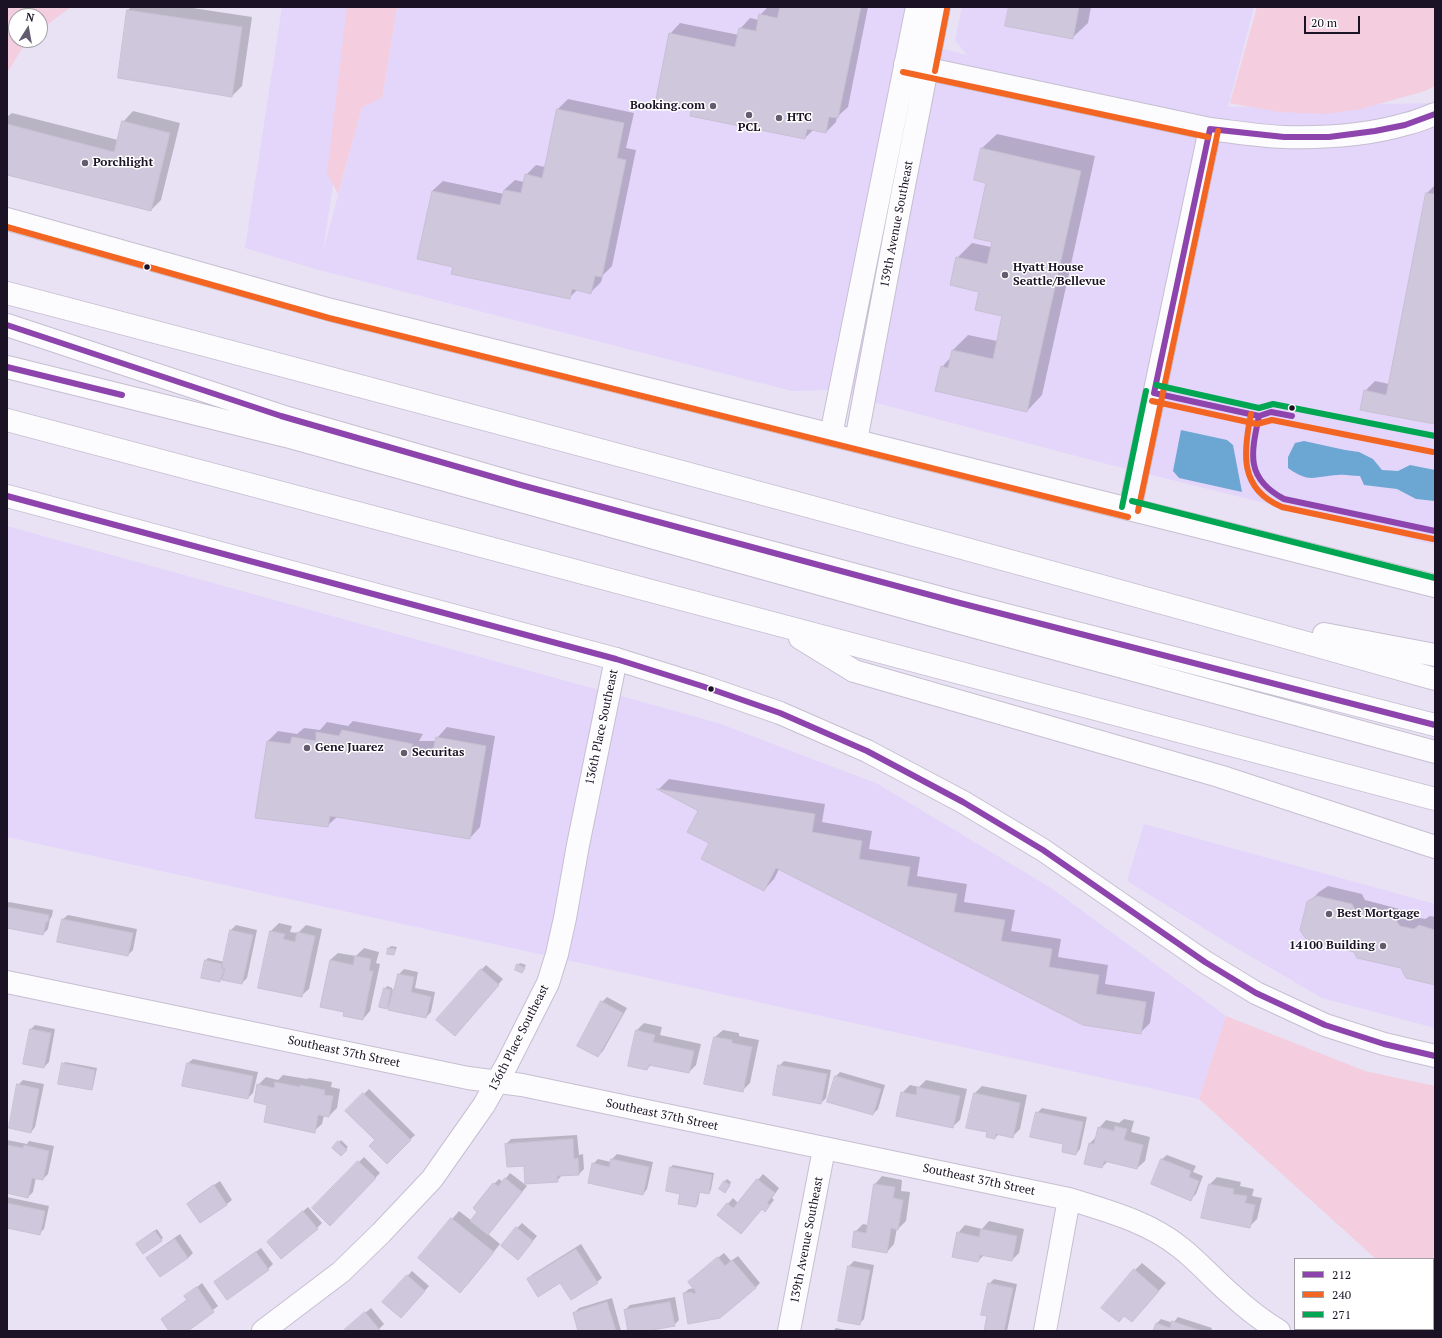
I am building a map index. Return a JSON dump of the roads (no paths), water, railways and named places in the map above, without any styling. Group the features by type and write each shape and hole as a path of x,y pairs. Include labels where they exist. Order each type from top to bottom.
{"main road":[{"name":"139th Avenue Southeast","path":"831,435 917,7"},
{"name":"139th Avenue Southeast","path":"856,441 939,7"},
{"path":"905,64 1210,130 1284,137 1329,136 1375,131 1405,125 1435,114"},
{"path":"1130,509 1210,130"},
{"path":"7,219 183,270 331,310 1435,586"},
{"path":"7,293 531,431 1187,609 1435,679"},
{"path":"7,325 281,416 521,485 952,601 1433,725"},
{"path":"7,367 286,436 945,619 1430,750"},
{"path":"7,420 1382,785 1435,801"},
{"path":"7,496 616,659 702,686 780,713 867,751 963,802 1043,850 1205,962 1256,993 1325,1025 1384,1044 1435,1056"},
{"path":"1187,609 1435,655"},
{"path":"782,626 854,671 1219,776 1435,847"},
{"name":"136th Place Southeast","path":"263,1331 341,1272 381,1233 432,1179 484,1105 497,1083 548,983 557,954 616,659"},
{"name":"Southeast 37th Street","path":"7,982 452,1075 497,1083 522,1085 1069,1199 1121,1216 1153,1229 1180,1247 1206,1269 1232,1296 1279,1331"},
{"name":"139th Avenue Southeast","path":"789,1331 824,1149"},
{"path":"1045,1331 1069,1199"}],"water":[{"path":"1181,430 1227,440 1233,445 1242,492 1179,478 1173,471"},
{"path":"1304,441 1359,452 1373,459 1382,470 1398,471 1410,465 1435,470 1435,501 1416,499 1397,489 1364,485 1360,476 1341,475 1307,478 1295,473 1288,468 1288,457 1295,443"}],"place":[{"name":"Booking.com","path":"713,106"},
{"name":"PCL","path":"749,115"},
{"name":"HTC","path":"779,118"},
{"name":"Porchlight","path":"85,163"},
{"name":"Hyatt House Seattle/Bellevue","path":"1005,275"},
{"name":"Gene Juarez","path":"307,748"},
{"name":"Securitas","path":"404,753"},
{"name":"Best Mortgage","path":"1329,914"},
{"name":"14100 Building","path":"1383,946"}]}
